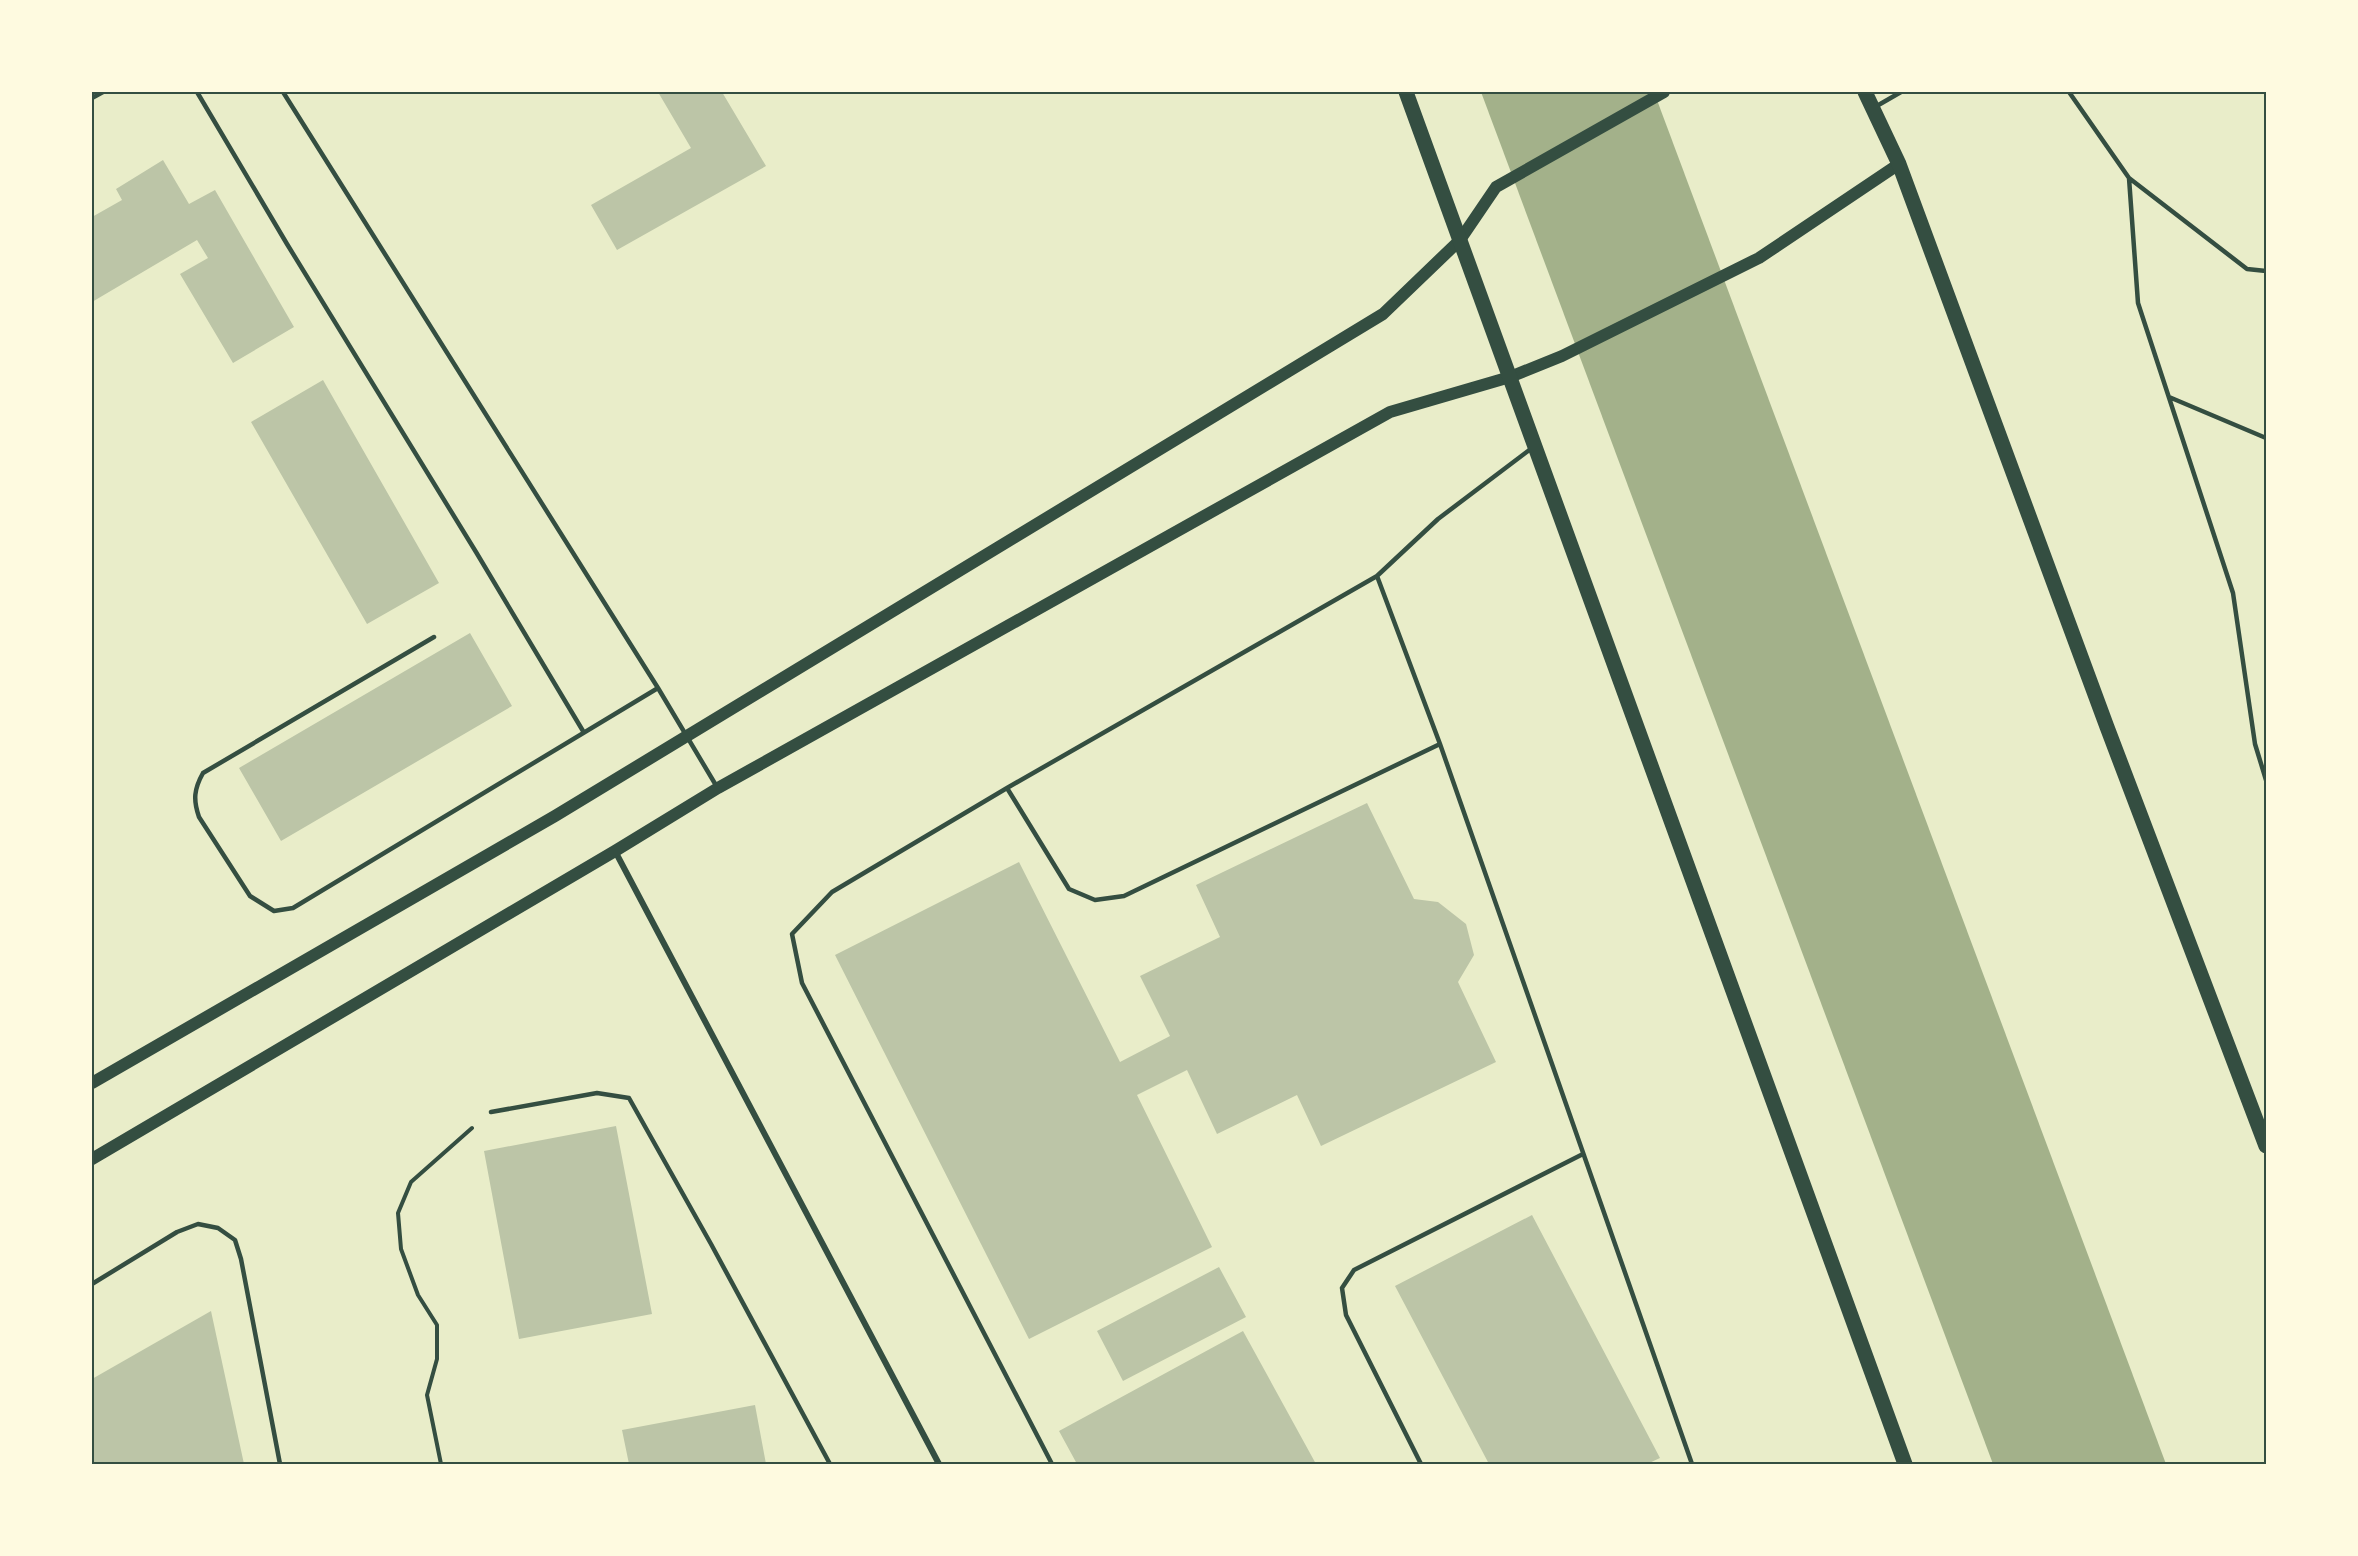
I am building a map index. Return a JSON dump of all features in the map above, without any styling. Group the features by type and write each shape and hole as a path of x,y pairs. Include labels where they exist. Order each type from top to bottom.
{"main road":[{"path":"1406,92 1905,1464"},
{"path":"92,1083 555,816 1383,314 1460,240 1496,187 1664,92"},
{"path":"1865,92 1899,164 2103,716 2261,1117 2266,1146"},
{"path":"92,1159 718,788 1390,412 1510,377 1562,356 1759,258 1899,164"}],"street":[{"path":"615,851 939,1464"}],"lane":[{"path":"92,98 103,92"},
{"path":"197,92 286,244 470,542 583,731"},
{"path":"284,92 658,688 718,788"},
{"path":"1873,108 1901,92"},
{"path":"2069,92 2129,178 2247,270 2266,271"},
{"path":"2129,178 2138,303 2233,593 2255,744 2266,780"},
{"path":"2169,397 2266,438"},
{"path":"1052,1464 802,983 792,934 832,892 1007,788 1377,576 1438,519 1534,447"},
{"path":"1377,576 1440,744 1692,1464"},
{"path":"434,637 203,774 195,787 195,805 199,817 250,896 274,910 293,908 583,731 658,688"},
{"path":"1007,788 1069,889 1095,900 1124,896 1440,744"},
{"path":"491,1112 597,1093 629,1098 830,1464"},
{"path":"1421,1464 1346,1316 1342,1287 1354,1270 1583,1154"},
{"path":"92,1284 177,1232 198,1224 218,1228 235,1240 241,1259 280,1464"}],"path":[{"path":"441,1464 427,1395 437,1359 437,1325 418,1295 401,1249 398,1213 411,1182 491,1112"}],"shaded area":[{"path":"1481,92 1654,92 2166,1464 1993,1464"}],"building":[{"path":"658,92 722,92 766,166 617,250 591,205 691,148"},
{"path":"163,160 189,204 215,190 294,327 233,363 180,274 208,258 197,240 92,302 92,217 122,200 116,189"},
{"path":"323,380 439,583 367,624 251,422"},
{"path":"470,633 512,706 281,841 239,768"},
{"path":"1367,803 1414,899 1438,902 1466,924 1474,955 1458,982 1496,1062 1321,1146 1297,1095 1217,1134 1187,1070 1137,1095 1212,1247 1029,1339 835,955 1019,862 1120,1062 1170,1036 1140,976 1220,937 1196,885"},
{"path":"616,1126 652,1314 519,1339 484,1151"},
{"path":"1532,1215 1660,1458 1647,1464 1489,1464 1395,1286"},
{"path":"1219,1267 1246,1317 1123,1381 1097,1331"},
{"path":"211,1311 244,1464 92,1464 92,1379"},
{"path":"1243,1331 1316,1464 1077,1464 1059,1431"},
{"path":"755,1405 766,1464 629,1464 622,1430"}]}
